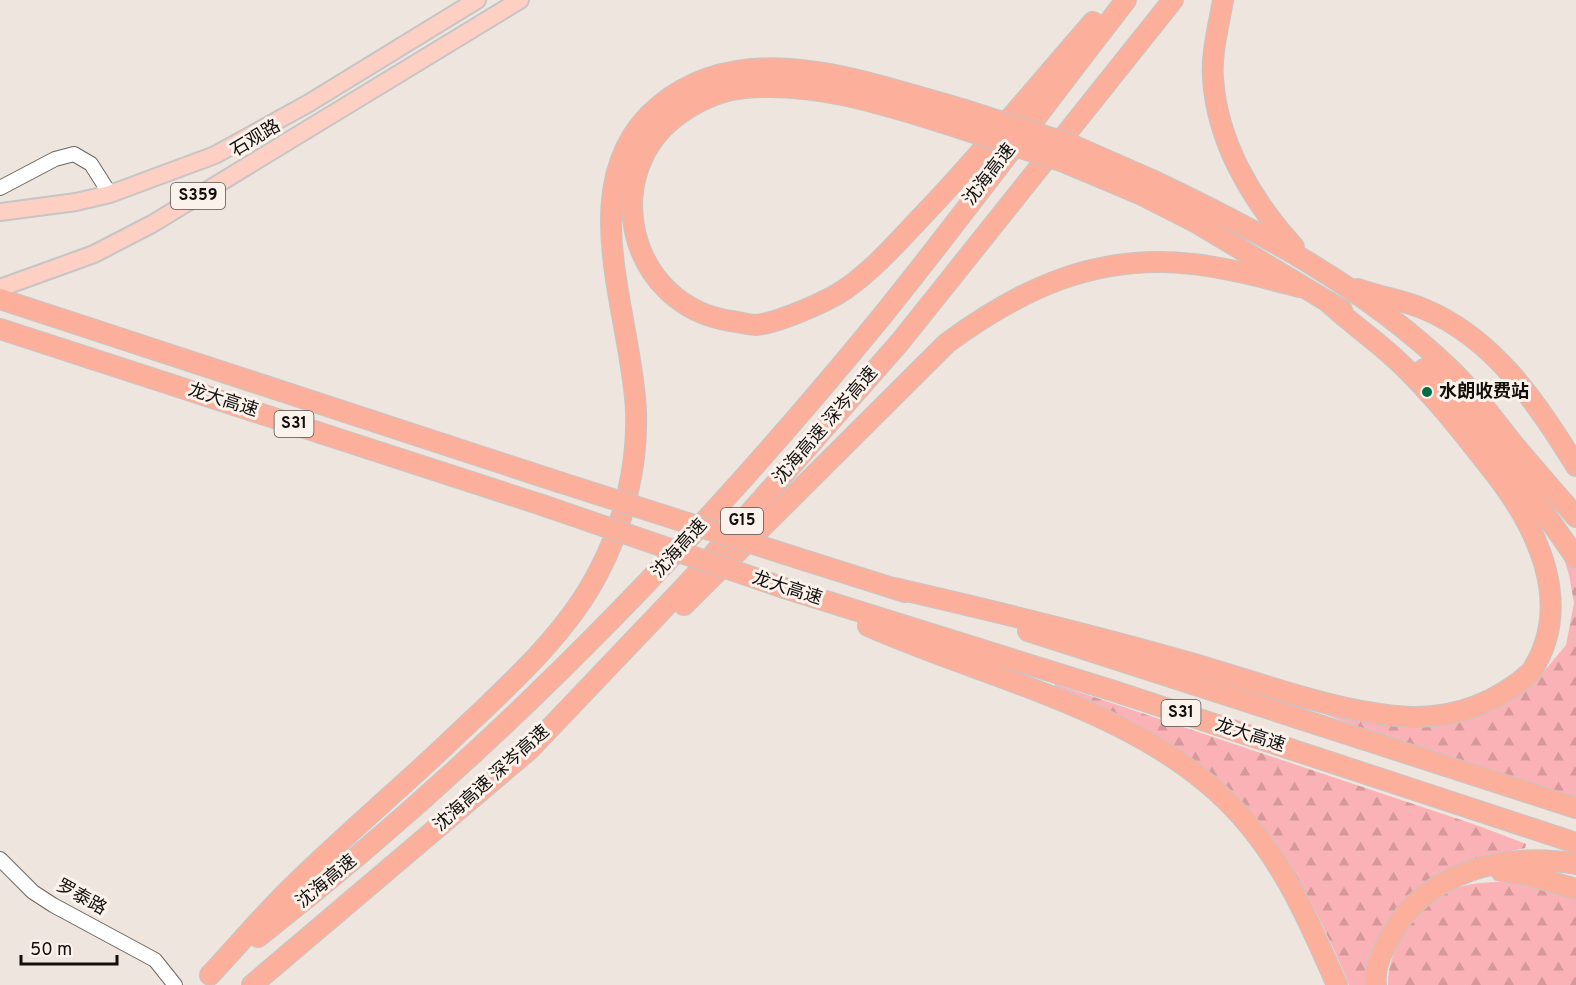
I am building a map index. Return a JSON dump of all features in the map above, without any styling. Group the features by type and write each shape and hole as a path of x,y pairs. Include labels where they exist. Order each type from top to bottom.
{"highway":[{"path":"1113,0 947,190 896,244 843,290 805,310 757,325 721,320 693,310 673,296 651,270 638,248 633,224 632,196 638,167 650,141 670,120 692,105 718,94 743,88 801,88 867,100 950,125 1064,162 1146,187 1243,223 1333,280 1406,332 1450,369 1576,517"},
{"name":"沈海高速","path":"203,980 300,904 439,785 570,663 648,584 762,458 879,320 1126,0"},
{"name":"沈海高速 深岑高速","path":"252,985 530,749 690,581 900,342 1173,0"},
{"path":"1223,0 1213,78 1222,124 1238,168 1252,194 1309,265"},
{"path":"203,980 293,885 461,730 544,646 573,613 600,570 620,518 635,455 636,412 613,253 612,194 619,163 639,125 671,96 703,78 738,69 787,68 834,74 962,109 1070,144 1146,187 1300,287 1392,341 1453,397 1506,458 1576,558"},
{"path":"530,749 588,704 905,383 947,343 987,314 1026,292 1067,277 1112,266 1154,262 1231,270 1300,287"},
{"path":"1333,280 1424,309 1475,339 1500,363 1537,407 1576,466"},
{"name":"龙大高速","path":"0,299 559,482 1576,808"},
{"path":"894,588 1040,622 1306,696 1383,713 1415,717 1447,715 1483,704 1509,689 1541,662 1561,625 1563,596 1557,566 1551,551 1520,504 1427,391 1387,351 1330,304"},
{"name":"龙大高速","path":"0,329 542,505 784,588 1117,692 1576,843"},
{"path":"784,588 892,637 1115,725 1162,750 1196,773 1221,794 1267,847 1299,903 1337,985"},
{"path":"1376,985 1379,957 1395,927 1419,897 1445,881 1478,868 1538,860 1576,864"},
{"path":"1478,868 1527,875 1576,889"}],"main road":[{"name":"石观路","path":"0,212 76,202 110,194 215,155 309,103 477,0"},
{"name":"石观路","path":"0,288 94,254 152,224 520,0"}],"street":[{"path":"0,188 55,159 74,154 91,164 110,194"},
{"name":"罗泰路","path":"0,859 33,892 155,960 175,985"}],"green space":[{"path":"1561,549 1576,570 1576,798 1430,755 1304,706 1446,723 1491,711 1536,681 1566,645 1574,603"},
{"path":"1055,684 1479,826 1526,844 1525,848 1467,864 1419,887 1400,904 1386,926 1375,952 1370,985 1349,985 1314,908 1293,872 1271,838 1245,807 1216,778 1183,753 1135,724 1053,690"},
{"path":"1504,882 1534,885 1576,897 1576,985 1388,985 1389,971 1399,942 1407,928 1428,904 1440,895 1459,887 1478,883"}],"place":[{"name":"水朗收费站","path":"1427,392"}]}
